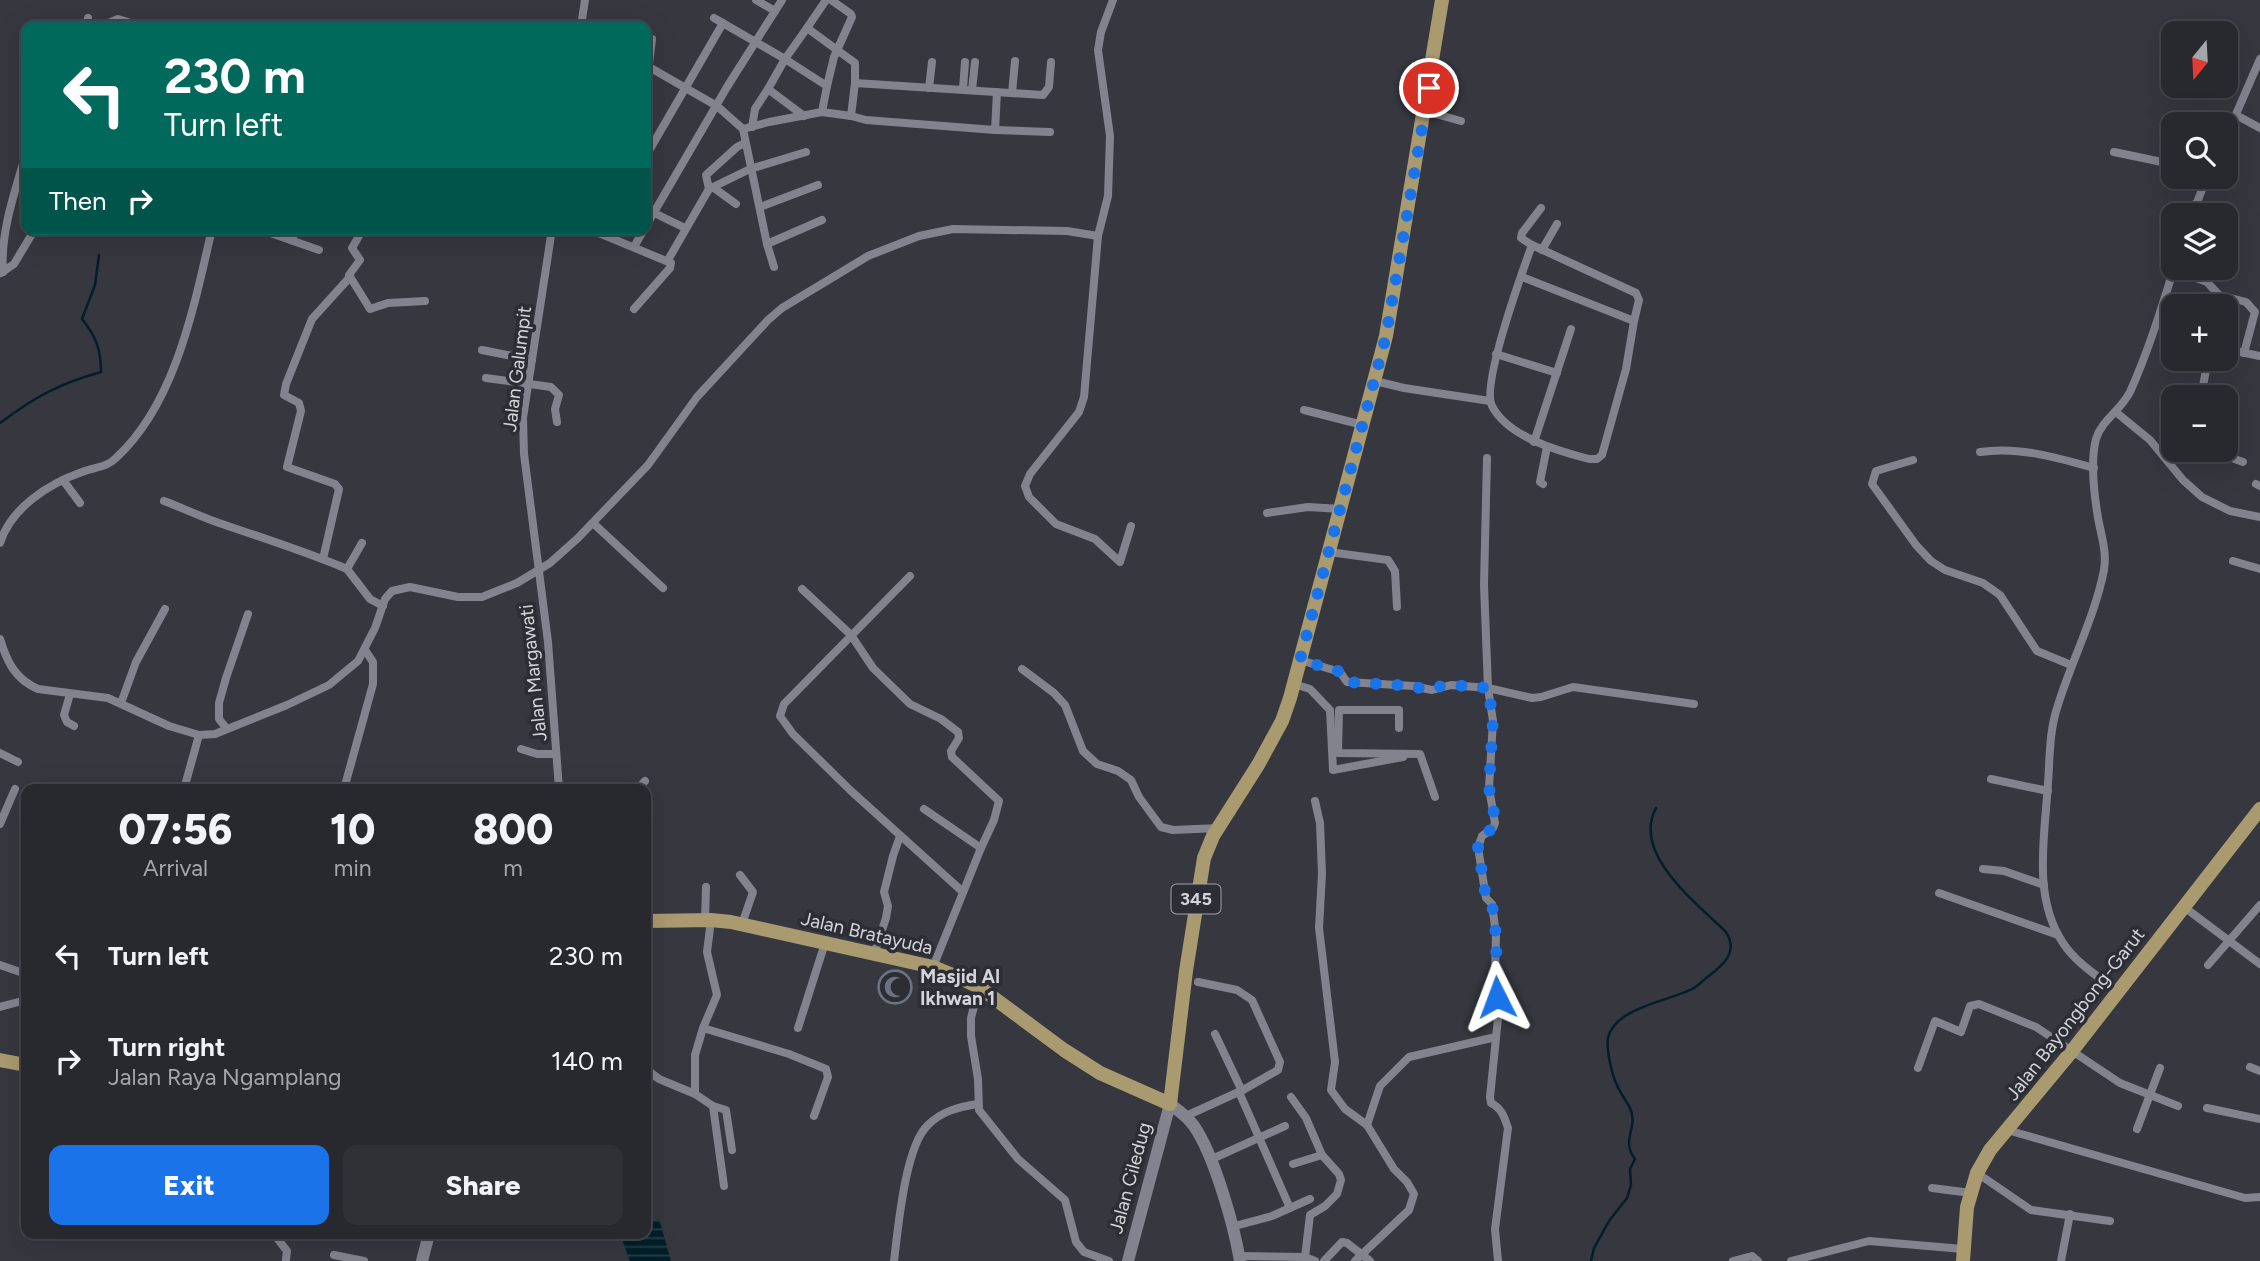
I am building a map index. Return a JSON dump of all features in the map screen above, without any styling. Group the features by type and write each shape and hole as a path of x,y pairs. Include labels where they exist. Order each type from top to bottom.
{"main road":[{"path":"1292,691 1375,381 1393,300 1443,0"},
{"name":"345","path":"1170,1104 1198,886 1208,847 1258,765 1284,715 1292,691"},
{"name":"Jalan Bayongbong-Garut","path":"1963,1255 1971,1193 1977,1173 1990,1150 2187,910 2260,809"},
{"name":"Jalan Bratayuda","path":"651,921 708,920 742,924 933,967 979,987 1064,1051 1120,1083 1170,1104"},
{"path":"0,1060 21,1064"}],"street":[{"path":"582,21 585,0"},
{"path":"756,0 775,11"},
{"path":"651,208 782,0"},
{"path":"752,127 755,109 785,59 829,0 845,9 852,18 838,49 822,112"},
{"path":"1113,0 1101,32 1098,50 1110,136 1108,196 1098,236 1083,402 1079,412 1025,485 1027,494 1056,524 1095,539 1120,562 1131,526"},
{"path":"714,18 827,86"},
{"path":"651,147 723,23"},
{"path":"807,28 855,64 851,116"},
{"path":"651,48 652,39"},
{"path":"2237,112 2260,59"},
{"path":"1013,93 1015,61"},
{"path":"929,88 932,62"},
{"path":"968,89 970,62"},
{"path":"855,83 1045,94 1049,87 1051,62"},
{"path":"651,68 716,106 743,129 750,169 761,207 766,244 774,267"},
{"path":"768,89 804,116"},
{"path":"995,130 997,92"},
{"path":"1425,111 1461,121"},
{"path":"743,129 822,112 866,120 1050,132"},
{"path":"2238,116 2260,128"},
{"path":"736,204 712,189 706,175 745,143"},
{"path":"668,260 685,228 712,189 750,169 806,152"},
{"path":"2114,152 2161,162"},
{"path":"21,170 2,233 1,268 14,264 31,235"},
{"path":"761,207 818,185"},
{"path":"1532,245 1496,354 1490,401 1496,411 1514,428 1534,442 1597,459 1602,455 1626,369 1639,300 1636,293 1521,238 1541,208"},
{"path":"651,212 685,228"},
{"path":"766,244 822,220"},
{"path":"1542,250 1557,224"},
{"path":"0,639 8,662 19,678 28,684 47,691 122,698 169,726 199,735 215,734 225,726 287,705 329,685 358,661 365,650 377,603 393,591 410,587 458,597 482,597 539,569 593,523 648,465 697,397 768,320 782,308 868,256 919,236 953,229 1067,231 1098,236"},
{"path":"0,543 16,513 65,484 114,460 145,425 163,395 202,277 211,235"},
{"path":"276,235 319,250"},
{"path":"290,240 293,235"},
{"path":"323,559 338,486 287,467 301,411 299,403 284,395 312,319 350,277 360,260 352,250 359,235"},
{"name":"Jalan Galumpit","path":"537,555 524,454 523,418 551,235"},
{"path":"604,235 671,263 670,268 634,309"},
{"path":"634,247 641,235"},
{"path":"350,277 370,309 388,303 425,301"},
{"path":"1521,277 1634,321"},
{"path":"2118,992 2082,964 2064,945 2049,917 2044,885 2049,749 2053,721 2096,600 2105,558 2095,500 2096,441 2099,430 2129,395 2150,343 2170,280"},
{"path":"2202,280 2218,294"},
{"path":"2238,300 2246,302 2255,312 2244,353"},
{"path":"1534,442 1571,329"},
{"path":"482,350 532,360"},
{"path":"2238,352 2260,356"},
{"path":"1496,354 1557,373"},
{"path":"486,378 551,387 559,395 555,409 557,422"},
{"path":"1375,381 1490,401"},
{"path":"1304,410 1363,425"},
{"path":"2117,412 2150,440 2183,480 2202,497 2230,511 2260,517"},
{"path":"1980,452 2017,452 2094,468"},
{"path":"1487,458 1485,585 1488,688 1493,720 1489,788 1496,823 1482,836 1478,847 1486,895 1492,904 1495,925 1498,1018 1490,1097 1491,1103 1505,1117 1507,1128 1495,1229 1498,1261"},
{"path":"1913,460 1876,471 1872,484 1916,545 1931,561 1945,570 1974,579 2000,595 2036,651 2071,666"},
{"path":"2238,460 2243,462"},
{"path":"65,484 80,503"},
{"path":"164,501 217,523 257,534 347,569 377,603"},
{"path":"1267,513 1308,507 1341,509"},
{"path":"593,523 663,588"},
{"path":"347,569 362,542"},
{"path":"1329,552 1388,560 1395,571 1397,607"},
{"name":"Jalan Margawati","path":"537,555 548,642 559,784"},
{"path":"2233,561 2260,569"},
{"path":"910,576 784,704 780,719 850,790 962,892"},
{"path":"802,589 851,635 865,658 904,699 919,710 941,719 958,732 959,738 951,751 952,757 998,799 933,967"},
{"path":"122,698 136,662 164,609"},
{"path":"225,726 219,719 219,704 248,614"},
{"path":"345,784 373,684 373,662 365,650"},
{"path":"1300,660 1338,671 1347,682 1423,689 1451,685 1488,688 1538,698 1573,687 1694,704"},
{"path":"0,671 8,662"},
{"path":"1022,669 1054,693 1065,705 1083,751 1097,764 1118,771 1131,780 1139,797 1161,827 1173,830 1219,828"},
{"path":"1292,691 1310,689 1334,710 1399,710 1399,728"},
{"path":"70,694 64,715 67,722 74,726"},
{"path":"1334,710 1333,770 1420,754"},
{"path":"185,784 199,735"},
{"path":"521,749 537,754 556,754"},
{"path":"1334,752 1420,754"},
{"path":"0,753 18,762"},
{"path":"1420,754 1435,797"},
{"path":"1991,779 2048,791"},
{"path":"0,824 15,789"},
{"path":"1315,801 1320,822 1322,874 1319,928 1335,1062 1332,1090 1345,1108 1367,1125 1394,1169 1408,1182 1414,1194 1409,1210 1357,1253"},
{"path":"924,809 981,848"},
{"path":"874,954 886,918 888,906 884,892 900,836"},
{"path":"1983,869 2004,871 2044,885"},
{"path":"740,875 753,892 742,924"},
{"path":"695,1094 695,1055 717,995 707,952 706,887"},
{"path":"1939,893 2058,935"},
{"path":"2208,965 2260,905"},
{"path":"2187,910 2260,964"},
{"path":"798,1027 825,943"},
{"path":"0,965 21,972"},
{"path":"1186,1116 1278,1070 1280,1062 1252,1000 1237,990 1198,982"},
{"path":"979,987 971,1018 978,1079 977,1104 988,1123 1018,1159 1065,1200 1076,1242 1084,1252 1109,1261"},
{"path":"0,1007 21,1001"},
{"path":"1918,1068 1935,1021 1960,1032 1970,1006 1975,1003 2036,1027 2120,1083 2178,1106"},
{"path":"703,1028 789,1054 826,1069 828,1077 814,1115"},
{"path":"1215,1034 1290,1208"},
{"path":"1367,1125 1380,1086 1406,1059 1454,1045 1496,1037"},
{"path":"2137,1129 2160,1068"},
{"path":"2250,1068 2260,1071"},
{"path":"651,1073 726,1111 732,1150"},
{"path":"1290,1097 1306,1118 1322,1155 1339,1174 1340,1186 1337,1194 1325,1206 1310,1215 1305,1257"},
{"path":"894,1261 909,1168 922,1132 928,1124 946,1112 977,1104"},
{"path":"1170,1104 1195,1126 1212,1159 1240,1258 1305,1257 1315,1261"},
{"name":"Jalan Ciledug","path":"1128,1261 1170,1104"},
{"path":"713,1106 724,1186"},
{"path":"2207,1108 2260,1119"},
{"path":"1212,1159 1285,1126"},
{"path":"2007,1130 2245,1198 2260,1197"},
{"path":"1293,1164 1322,1155"},
{"path":"1977,1173 2028,1209 2110,1221"},
{"path":"1932,1188 1971,1193"},
{"path":"1231,1227 1272,1216 1310,1199"},
{"path":"2061,1261 2070,1214"},
{"path":"278,1239 287,1251 286,1259"},
{"path":"422,1261 428,1239"},
{"path":"1791,1261 1869,1241 1963,1255"},
{"path":"1324,1261 1340,1243 1348,1243 1370,1261"},
{"path":"334,1255 364,1261"},
{"path":"1733,1261 1752,1256 1759,1261"}],"water":[{"path":"659,1219 671,1261 630,1261 622,1239 651,1239 651,1221"}],"waterway":[{"path":"0,423 48,392 101,372 97,344 82,319 95,285 99,255"},
{"path":"1591,1261 1594,1248 1609,1221 1627,1198 1631,1185 1630,1169 1635,1159 1629,1146 1632,1115 1611,1069 1608,1038 1612,1028 1631,1012 1696,987 1722,965 1731,947 1726,932 1685,893 1660,860 1652,843 1651,825 1656,808"}],"place":[{"name":"Masjid Al Ikhwan 1","path":"895,987"}],"route":[{"path":"1429,88 1386,336 1300,660 1338,671 1347,682 1413,686 1432,690 1451,685 1488,688 1493,720 1489,788 1496,823 1484,833 1478,847 1486,898 1492,904 1496,935 1497,997"}]}
